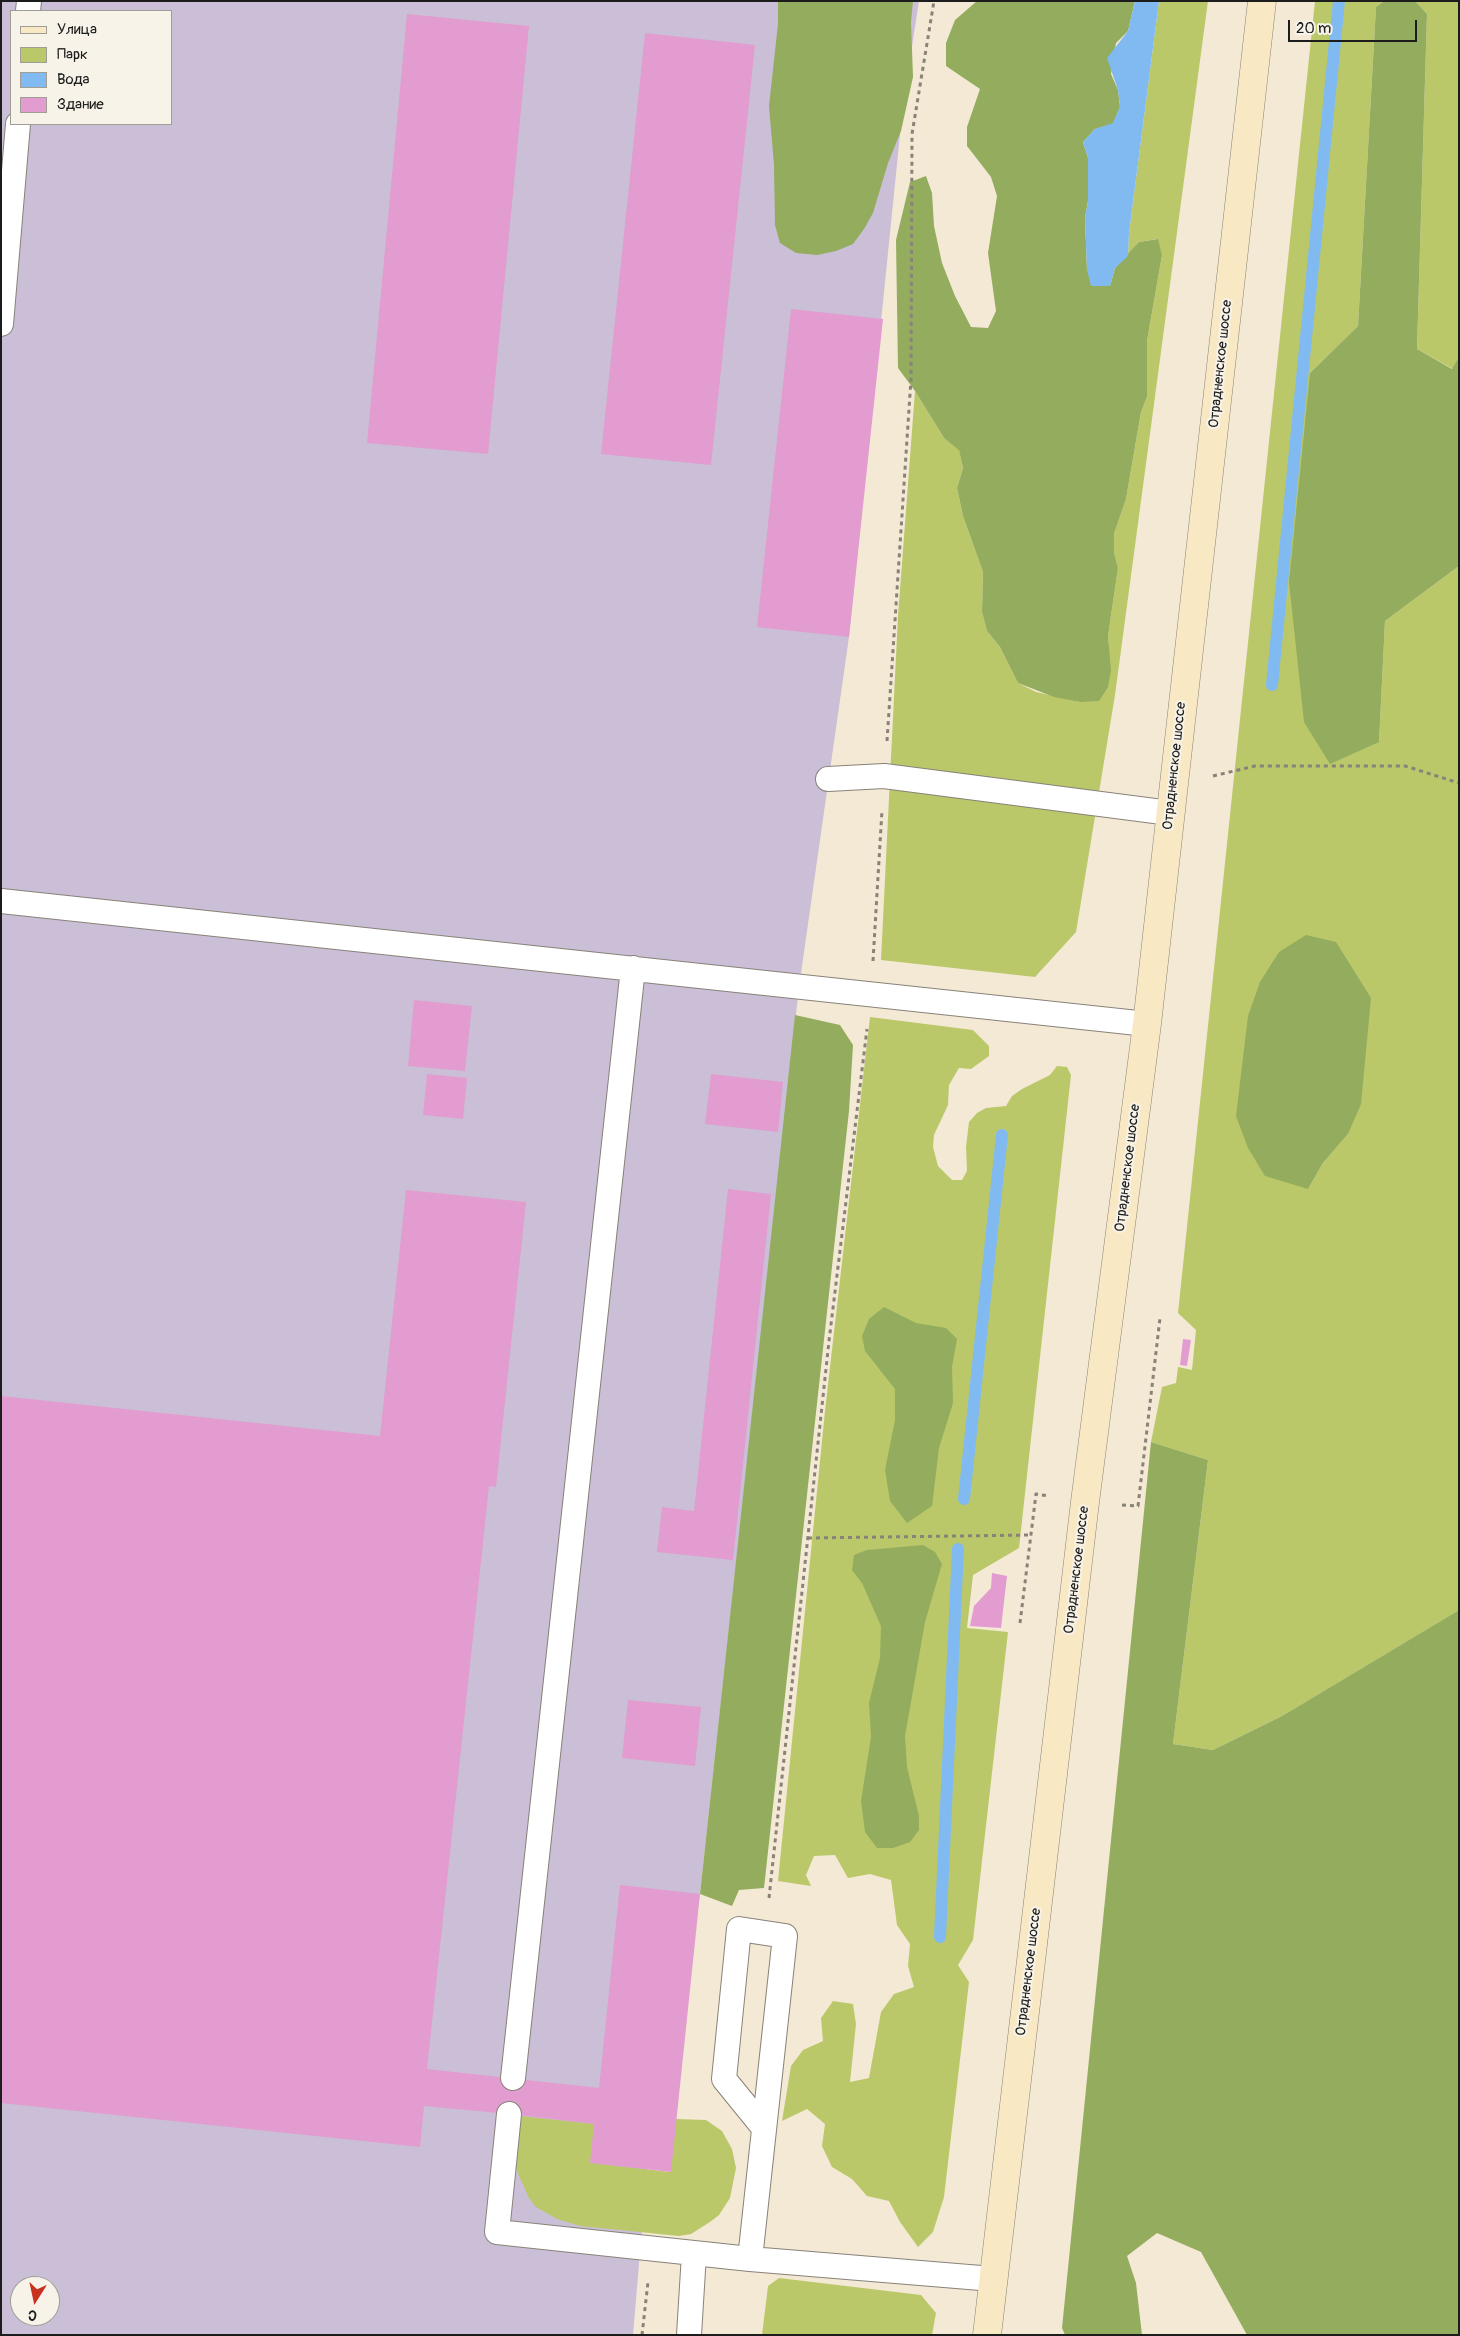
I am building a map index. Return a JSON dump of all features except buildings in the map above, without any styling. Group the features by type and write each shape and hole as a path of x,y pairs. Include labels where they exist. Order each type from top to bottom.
{"main road":[{"name":"Отрадненское шоссе","path":"987,2335 1084,1512 1147,1024 1262,1"}],"lane":[{"path":"1,324 18,125"},
{"path":"828,779 884,776 1170,813"},
{"path":"1,901 1147,1024"},
{"path":"513,2078 633,968"},
{"path":"750,2259 785,1936 740,1929 724,2079 763,2127"},
{"path":"510,2114 497,2232 694,2254 993,2279"},
{"path":"689,2335 694,2254"}],"path":[{"path":"765,1933 829,1341 871,994 911,379 912,134 934,1"},
{"path":"1173,785 1255,766 1405,766 1459,783"},
{"path":"808,1538 1031,1535"},
{"path":"642,2335 651,2249"}],"shaded area":[{"path":"1,1 919,1 903,105 849,637 799,987 700,1894 647,2169 633,2335 1,2335"}],"green space":[{"path":"775,1 913,1 911,22 913,77 901,131 888,163 873,213 853,244 836,251 817,255 796,253 780,243 775,225 774,165 769,106 778,24 778,2"},
{"path":"977,1 1135,1 1128,31 1116,43 1111,74 1118,90 1120,107 1113,124 1095,129 1083,142 1088,158 1088,201 1085,218 1087,270 1110,286 1115,268 1139,242 1158,239 1162,255 1147,341 1147,397 1141,412 1126,499 1114,534 1114,552 1118,568 1108,636 1111,670 1108,687 1099,701 1080,702 1054,697 1018,683 1000,647 987,631 982,612 983,572 963,516 957,488 963,468 959,450 944,438 915,391 898,368 896,240 910,182 926,176 932,193 934,226 942,263 955,296 971,327 988,328 996,311 988,253 997,196 991,177 967,146 967,127 980,89 946,66 946,43 955,20"},
{"path":"1159,1 1208,1 1115,695 1076,932 1035,977 881,960 898,616 915,391 944,438 959,449 963,468 957,488 963,516 983,572 982,612 987,631 1000,647 1018,683 1036,692 1080,702 1109,652 1108,636 1118,568 1114,552 1114,534 1126,499 1141,412 1147,397 1147,341 1162,255 1157,239 1139,242 1128,256 1129,233"},
{"path":"1315,1 1384,1 1376,7 1358,326 1310,373 1379,742 1385,621 1459,566 1459,1610 1282,1716 1213,1750 1173,1744 1208,1460 1151,1442 1162,1387 1176,1383 1178,1367 1192,1370 1196,1330 1178,1313","holes":["1371,998 1348,1134 1323,1163 1308,1189"]},
{"path":"1384,1 1415,1 1427,14 1417,349 1452,369 1459,357 1459,566 1385,621 1379,742 1330,764 1304,722 1289,582 1310,373 1358,326 1376,7"},
{"path":"1415,1 1459,1 1459,357 1453,369 1417,349 1427,14"},
{"path":"1306,935 1336,942 1371,998 1361,1104 1348,1134 1323,1163 1308,1189 1265,1176 1248,1148 1236,1116 1248,1016 1260,982 1279,952"},
{"path":"795,1015 840,1025 853,1045 849,1111 764,1888 739,1890 732,1906 700,1894"},
{"path":"870,1017 973,1030 989,1046 989,1056 971,1069 959,1068 949,1085 948,1105 934,1135 933,1147 938,1166 952,1180 962,1180 967,1171 966,1147 969,1122 977,1113 986,1108 1006,1106 1012,1096 1050,1075 1057,1066 1067,1067 1071,1075 1019,1548 973,1575 967,1628 1008,1632 973,1940 958,1965 969,1982 944,2197 933,2232 918,2247 900,2222 889,2201 867,2196 852,2179 832,2167 822,2146 825,2124 807,2109 782,2121 791,2066 803,2050 823,2041 821,2018 833,2001 853,2004 856,2024 850,2082 869,2078 881,2012 894,1994 914,1987 908,1966 910,1944 897,1925 891,1880 870,1874 848,1878 835,1855 814,1856 806,1875 811,1886 778,1881 825,1411"},
{"path":"884,1307 916,1323 946,1328 957,1339 952,1367 953,1403 939,1448 932,1506 907,1523 890,1501 885,1470 895,1420 895,1389 865,1351 862,1336 869,1319"},
{"path":"1151,1442 1208,1460 1173,1744 1213,1750 1282,1716 1459,1610 1459,2335 1247,2335 1201,2252 1157,2233 1127,2256 1136,2283 1142,2335 1065,2335 1062,2328"},
{"path":"923,1545 935,1552 942,1564 925,1622 905,1736 907,1767 919,1816 919,1830 910,1842 893,1848 877,1848 865,1832 861,1801 871,1737 869,1703 880,1658 881,1626 862,1583 852,1570 854,1555 867,1550"},
{"path":"520,2116 594,2124 591,2163 670,2172 676,2119 706,2120 722,2131 732,2149 736,2168 730,2198 719,2215 710,2222 691,2234 679,2236 580,2226 557,2219 536,2207 529,2198 515,2165"},
{"path":"779,2278 921,2295 936,2313 932,2335 762,2335 768,2286"}],"water":[{"path":"1135,1 1159,1 1129,233 1128,256 1115,268 1110,286 1091,286 1087,270 1085,218 1088,201 1088,158 1083,142 1095,129 1113,123 1120,107 1118,90 1107,58 1128,31"}],"waterway":[{"path":"1272,685 1339,1"},
{"path":"964,1499 1002,1135"},
{"path":"940,1937 958,1549"}]}
